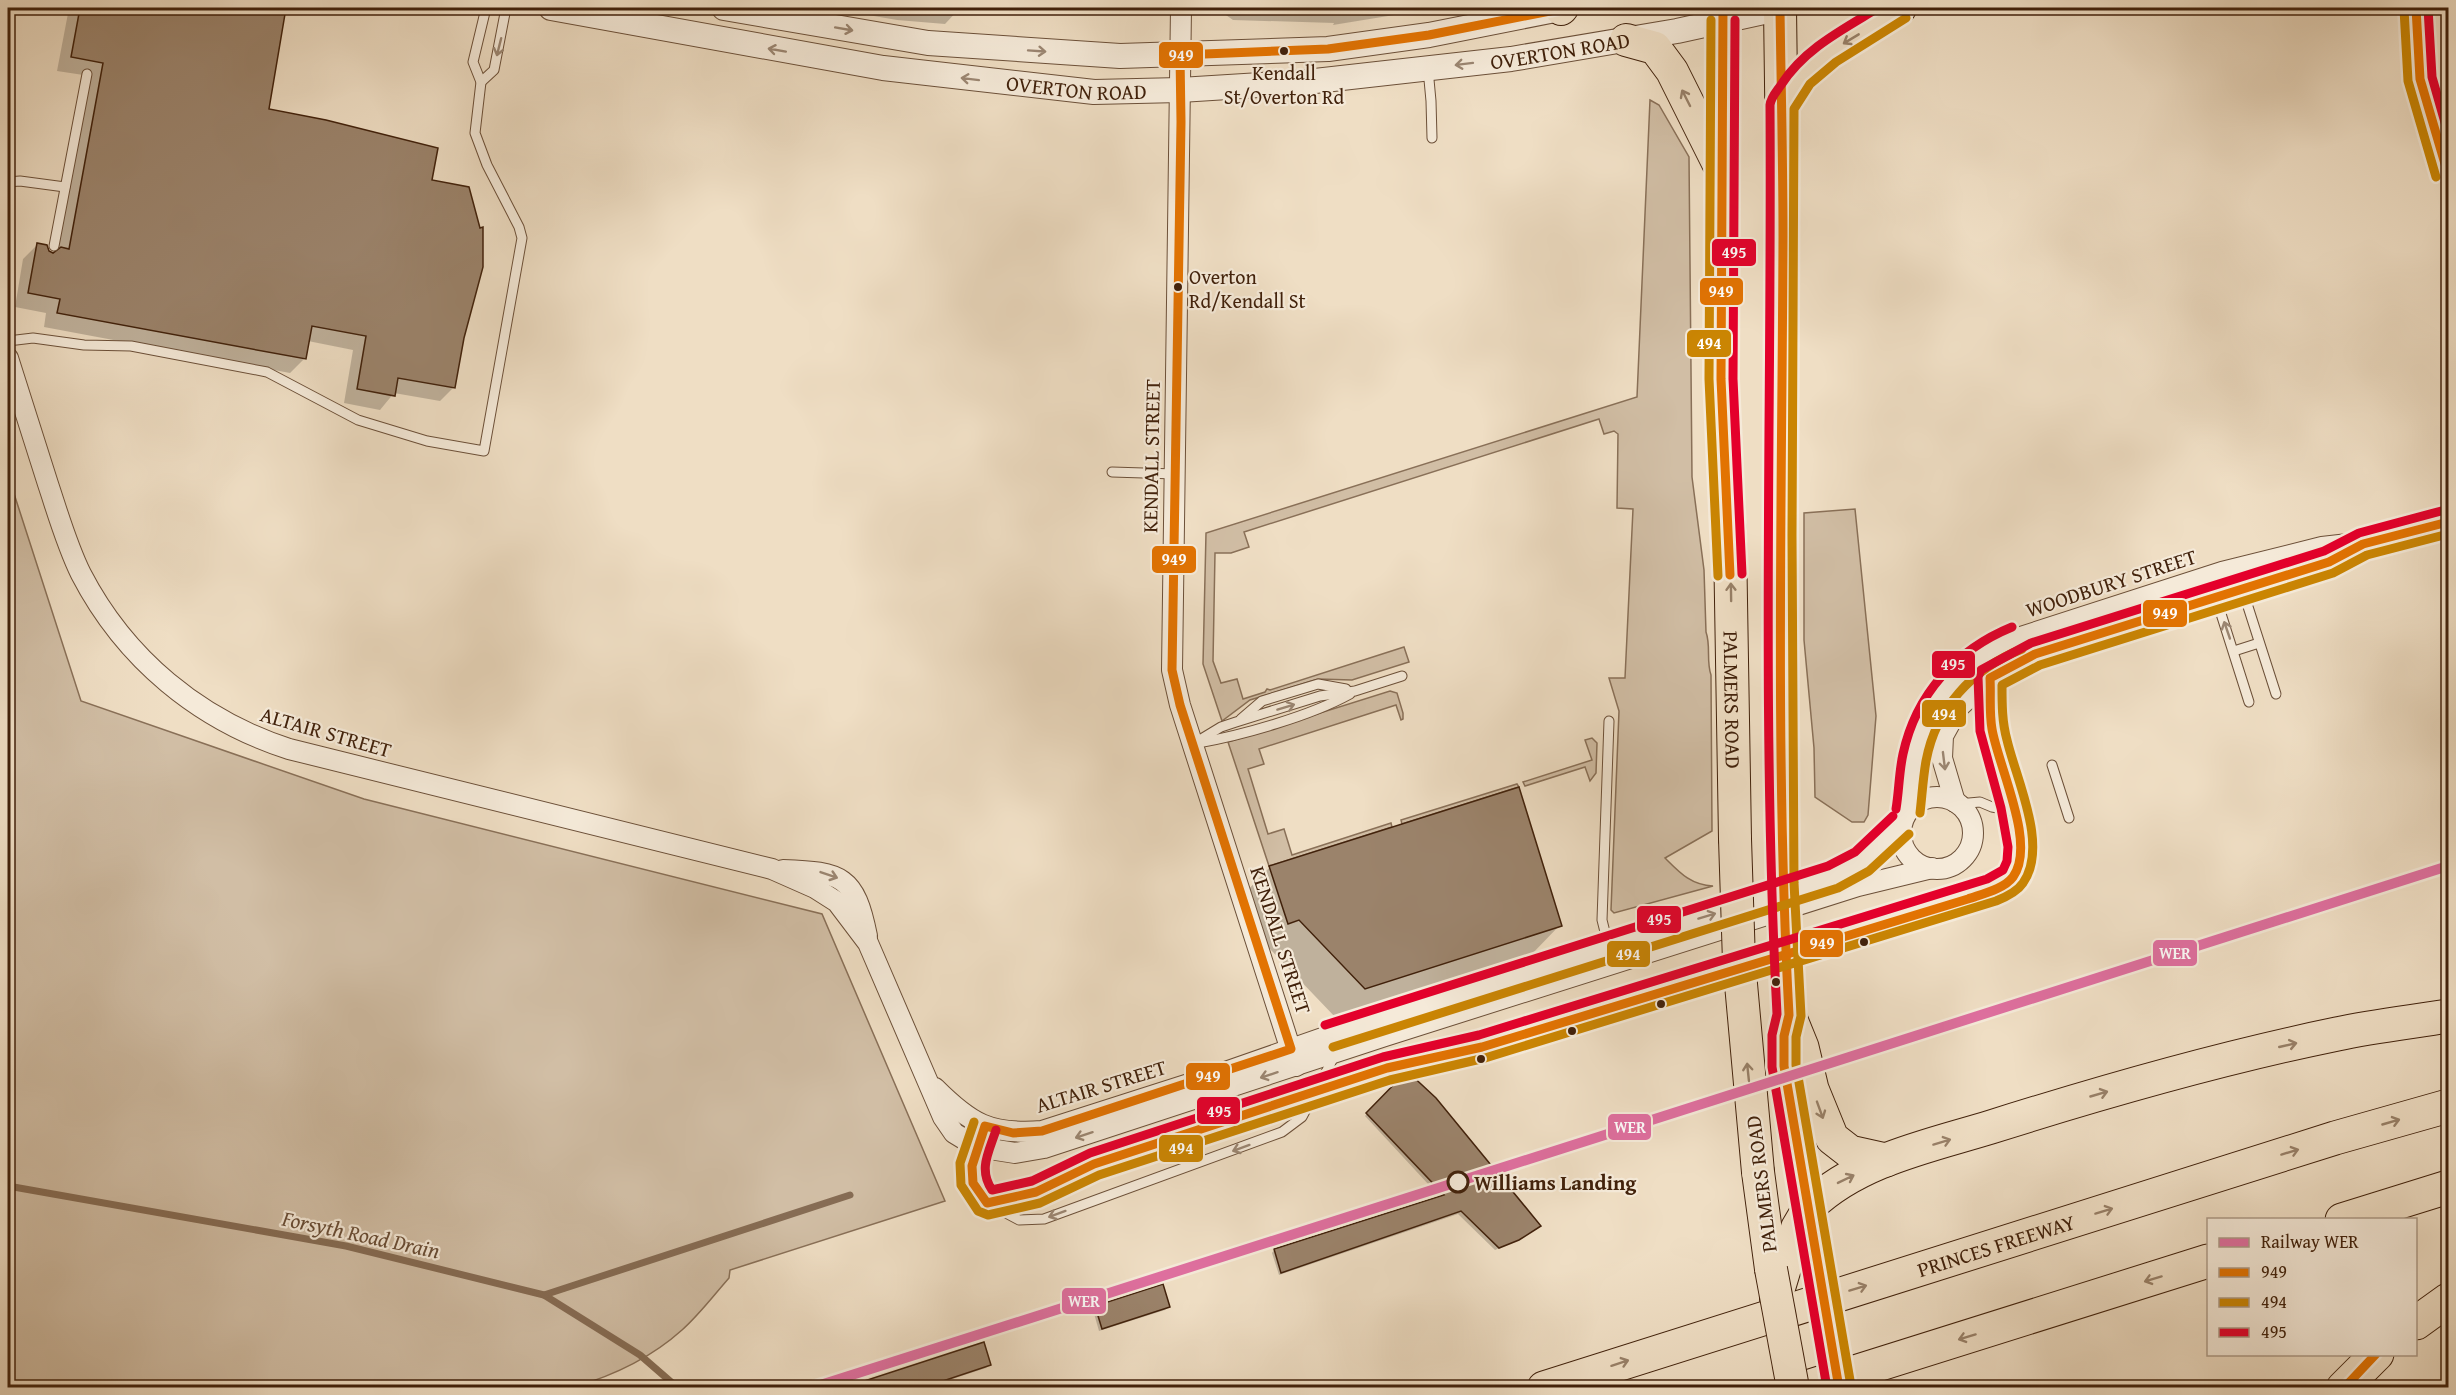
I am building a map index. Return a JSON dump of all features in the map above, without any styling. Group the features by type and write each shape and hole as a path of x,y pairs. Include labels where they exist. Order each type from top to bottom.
{"highway":[{"name":"PALMERS ROAD","path":"1780,8 1783,234 1779,536 1784,937 1789,1015 1784,1036 1784,1065 1810,1206 1839,1388"},
{"path":"1782,105 1801,76 1829,52 1900,8"},
{"name":"PALMERS ROAD","path":"1723,14 1721,379 1730,541 1739,962 1758,1172 1776,1298 1792,1388"},
{"path":"1626,40 1655,48 1672,70 1721,169"},
{"path":"1789,1015 1802,1047 1812,1089 1832,1138 1850,1152 1886,1160"},
{"path":"1776,1298 1797,1228 1810,1206 1829,1188 1886,1160 2043,1110 2198,1066 2338,1034 2448,1016"},
{"name":"PRINCES FREEWAY","path":"1544,1388 2335,1138 2448,1106"},
{"path":"2348,1218 2448,1187"},
{"path":"1804,1388 2207,1261"},
{"path":"2417,1322 2448,1300"},
{"path":"2343,1388 2374,1356"}],"street":[{"name":"OVERTON ROAD","path":"551,8 883,68 1094,92 1180,90 1306,82 1511,59 1626,40 1723,14 1780,8"},
{"name":"OVERTON ROAD","path":"724,8 928,43 1120,56 1328,49 1429,35 1563,8"},
{"name":"KENDALL STREET","path":"1181,8 1172,670 1193,744 1294,1058"},
{"path":"2416,8 2420,79 2448,174"},
{"name":"ALTAIR STREET","path":"8,357 65,534 81,573 92,594 131,648 170,686 201,709 245,734 289,749 772,869 815,888 837,902 868,943 950,1127 959,1137 977,1147 1015,1154 1044,1148 1294,1058 1385,1017 1612,956 1858,886 1932,868"},
{"name":"WOODBURY STREET","path":"1956,803 1942,758 1943,736 1959,707 1990,678 2035,654 2329,562 2363,544 2448,521"},
{"name":"WOODBURY STREET","path":"1905,818 1916,752 1928,716 1946,688 1975,658 1999,644 2222,572 2322,547 2343,543 2363,544"},
{"path":"2216,598 2222,572 2242,588"},
{"path":"1930,798 1943,798 1956,803 1964,810 1971,823 1970,847 1961,860 1939,869 1914,861 1907,853 1901,835 1905,818 1918,802 1930,798"},
{"name":"ALTAIR STREET","path":"929,1082 961,1113 985,1126 1013,1133 1042,1131 1294,1058 1336,1053 1833,877 1862,862 1905,818"}],"lane":[{"path":"8,340 33,338 84,345 131,346 267,372 358,420 427,441 484,451 522,238 519,226 487,165 475,133 481,82 473,62 486,8"},
{"path":"481,82 494,70 506,8"},
{"path":"1428,69 1432,138"},
{"path":"54,246 87,74"},
{"path":"8,182 20,181 65,187"},
{"path":"1112,472 1175,474"},
{"path":"2242,588 2276,694"},
{"path":"2216,598 2249,702"},
{"path":"2234,651 2259,644"},
{"path":"1193,744 1236,722 1320,696 1355,691 1402,676"},
{"path":"987,1203 1036,1192 1094,1164 1387,1068 1482,1047 1977,895 2008,882 2015,875 2021,862 2015,811 1992,730 1990,678"},
{"path":"1193,744 1224,738 1330,705 1355,691"},
{"path":"1608,721 1602,920 1612,956"},
{"path":"2052,765 2069,818"},
{"path":"1956,803 1980,802 1992,807 2015,811"},
{"path":"985,1126 972,1166 973,1183 987,1203 1019,1220 1044,1219 1282,1132 1302,1117 1336,1053"}],"shaded area":[{"path":"1650,100 1659,105 1689,157 1692,477 1704,570 1706,632 1711,675 1712,831 1665,858 1692,881 1713,886 1614,913 1611,910 1619,711 1609,678 1625,678 1633,509 1617,508 1618,434 1614,431 1604,434 1599,419 1244,532 1249,547 1231,553 1215,553 1213,661 1221,683 1237,679 1243,699 1265,692 1267,689 1270,690 1404,647 1409,662 1352,680 1318,679 1250,700 1222,721 1203,664 1206,533 1637,397"},
{"path":"8,475 81,701 364,799 822,914 945,1201 730,1270 729,1278 706,1305 688,1324 658,1349 603,1377 574,1387 8,1387"},
{"path":"1855,509 1876,716 1868,815 1864,822 1852,822 1815,797 1814,748 1804,640 1804,513"},
{"path":"1390,691 1397,693 1403,719 1401,720 1396,705 1259,749 1264,764 1248,769 1268,834 1284,829 1292,855 1391,823 1392,827 1269,866 1228,742"},
{"path":"1592,738 1597,743 1596,773 1590,781 1585,767 1525,786 1523,782 1592,760 1585,740"},
{"path":"1517,784 1519,787 1402,824 1401,820"}],"building":[{"path":"80,8 286,8 269,109 326,120 438,148 432,180 469,187 480,228 483,227 483,267 464,338 455,388 398,378 395,396 357,389 366,336 312,326 306,359 57,313 60,299 28,293 37,243 47,245 49,251 53,253 61,247 69,249 103,63 71,57"},
{"path":"1519,787 1562,926 1365,989 1299,920 1288,924 1269,866"},
{"name":"Williams Landing","path":"1407,1071 1436,1098 1541,1226 1519,1240 1499,1248 1461,1211 1281,1273 1274,1249 1444,1195 1366,1113"},
{"path":"1163,1284 1170,1307 1102,1329 1095,1306"},
{"path":"984,1342 991,1365 922,1388 855,1388 855,1384"}],"waterway":[{"name":"Forsyth Road Drain","path":"8,1186 346,1246 544,1295 640,1355 678,1388"},
{"path":"544,1295 850,1195"}],"rail line":[{"name":"WER","path":"811,1388 2448,866"}],"transit line":[{"name":"949","path":"1565,8 1429,35 1328,49 1180,55 1181,122 1172,670 1180,705 1291,1049 1042,1131 1013,1133 985,1126 972,1166 973,1183 987,1203 1036,1192 1094,1164 1387,1068 1482,1047 1998,888 2013,877 2019,863 2021,845 2014,804 1992,729 1990,678 2035,654 2329,562 2363,544 2448,522"},
{"name":"949","path":"1723,8 1721,379 1730,575"},
{"name":"949","path":"1780,8 1783,236 1781,723 1789,1015 1784,1036 1784,1066 1839,1388"},
{"name":"495","path":"1827,1388 1772,1067 1772,1035 1777,1014 1769,787 1768,673 1770,105 1790,72 1812,51 1878,8"},
{"name":"949","path":"2416,8 2420,79 2448,174"},
{"name":"495","path":"2428,8 2432,77 2448,133"},
{"name":"494","path":"2404,9 2408,81 2436,177"},
{"name":"494","path":"1851,1386 1796,1065 1796,1037 1801,1016 1794,883 1792,536 1794,109 1810,84 1836,62 1906,18"},
{"name":"494","path":"1711,20 1709,379 1718,576"},
{"name":"495","path":"1735,20 1733,379 1742,574"},
{"name":"495","path":"996,1130 985,1168 992,1190 1032,1181 1090,1153 1383,1057 1479,1035 1987,879 2003,870 2007,861 2008,847 2001,808 1980,731 1978,677 1981,670 2031,643 2324,551 2359,533 2445,510"},
{"name":"494","path":"974,1122 960,1163 961,1185 978,1211 988,1215 1040,1203 1099,1175 1390,1080 1485,1058 1996,901 2021,886 2030,868 2033,851 2028,812 2005,733 2002,685 2040,665 2333,573 2367,555 2448,534"},
{"name":"495","path":"1896,809 1903,754 1909,732 1928,694 1956,661 1973,648 2012,627"},
{"name":"494","path":"1920,813 1925,767 1938,724 1959,693 1972,679 1987,667 2022,649"},
{"name":"495","path":"1325,1025 1828,866 1855,852 1893,816"},
{"name":"494","path":"1333,1047 1838,888 1869,871 1909,834"},
{"name":"949","path":"2344,1388 2374,1356"}],"place":[{"name":"Kendall St/Overton Rd","path":"1284,51"},
{"name":"Overton Rd/Kendall St","path":"1178,287"},
{"name":"Williams Landing","path":"1458,1182"}]}
